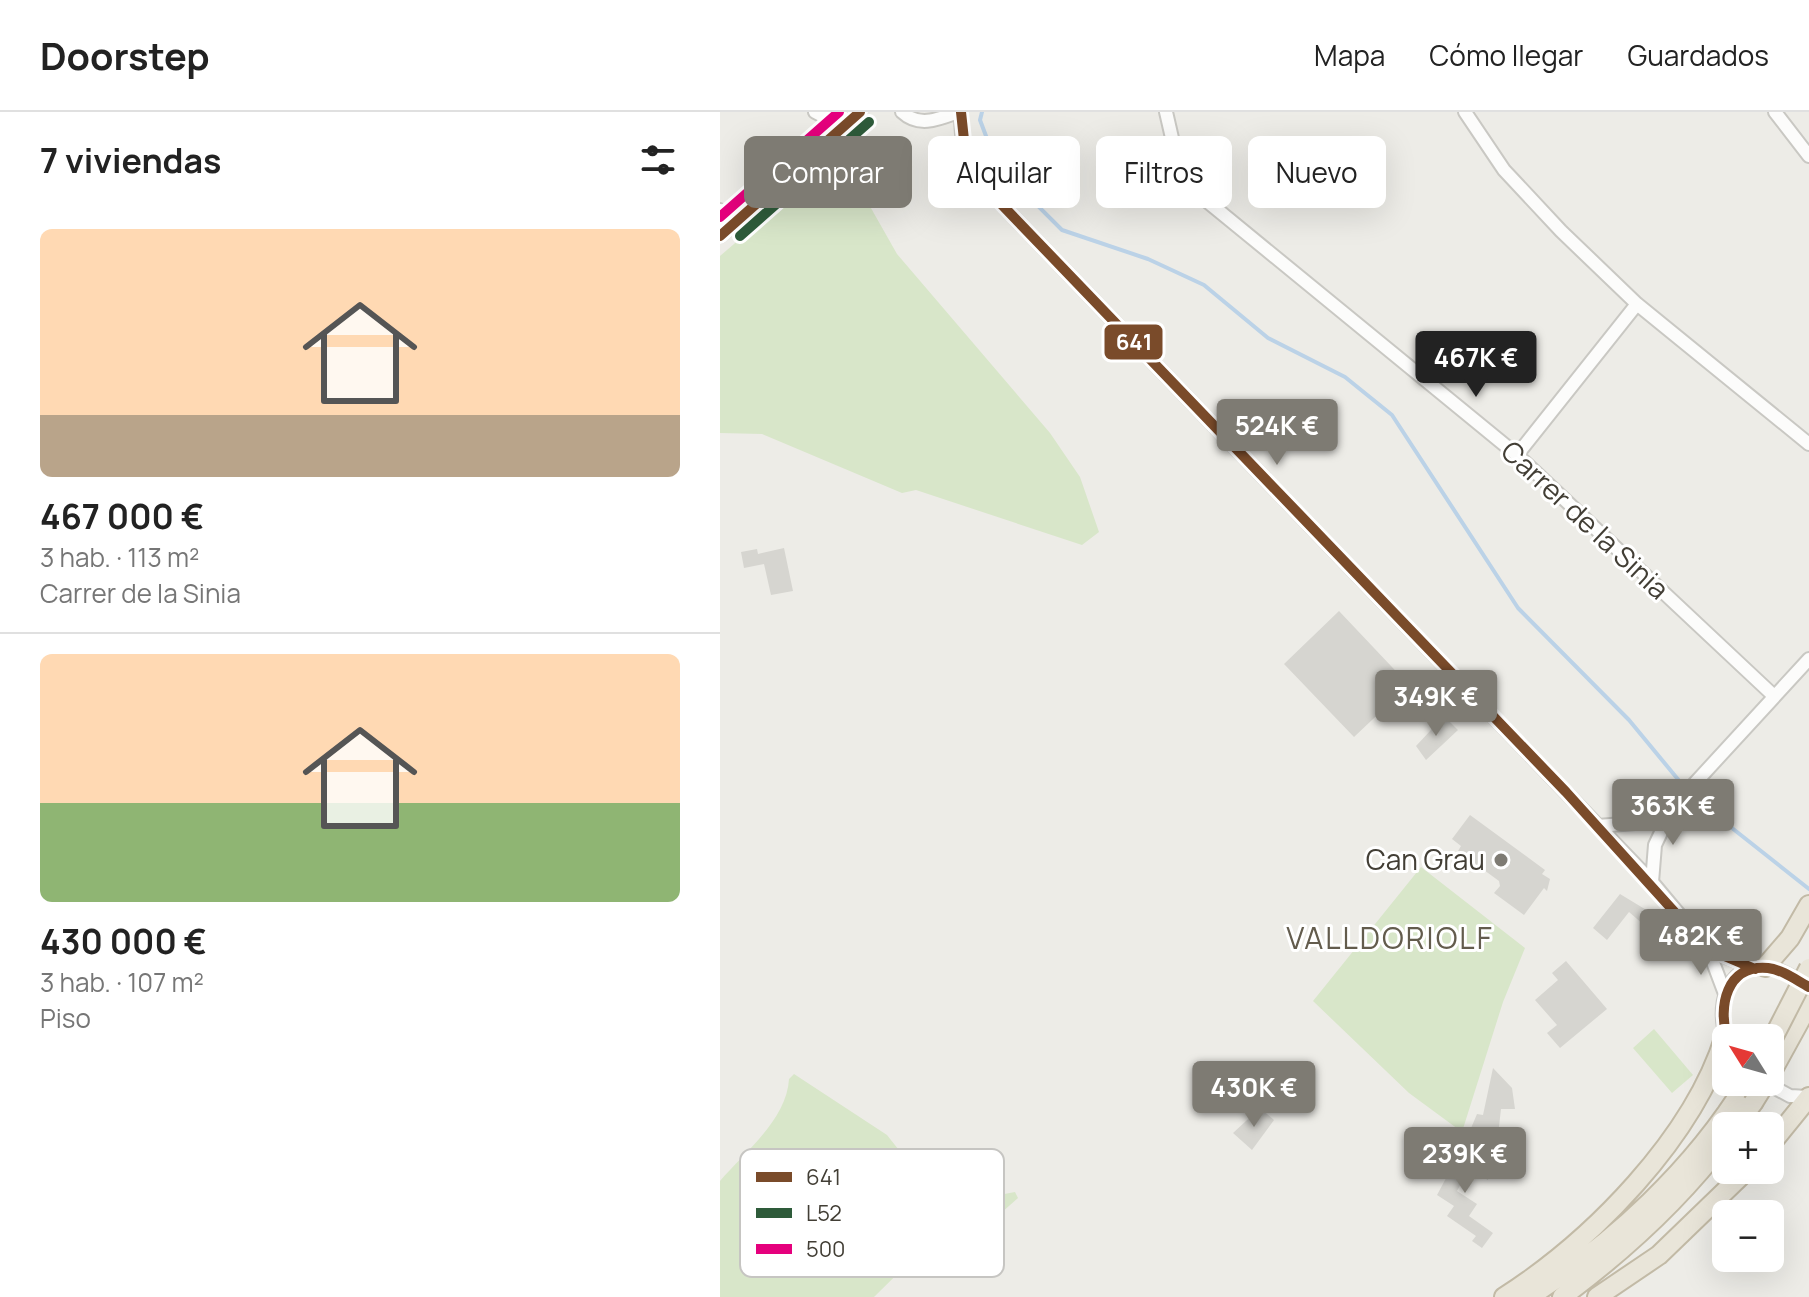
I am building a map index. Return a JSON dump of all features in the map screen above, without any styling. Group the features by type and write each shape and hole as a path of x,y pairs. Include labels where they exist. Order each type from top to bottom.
{"highway":[{"path":"1760,968 1790,938 1809,905"},
{"path":"1780,1024 1809,968"},
{"path":"1784,1050 1809,1004"},
{"path":"1504,1297 1533,1278 1579,1239 1634,1185 1705,1085 1712,1069"},
{"path":"1529,1297 1564,1275 1640,1212 1744,1096"},
{"path":"1784,1128 1809,1097"},
{"path":"1562,1297 1649,1226 1712,1157"},
{"path":"1597,1297 1659,1255 1733,1184"}],"street":[{"path":"902,112 909,119 933,122 960,112 966,161 981,183 1652,882 1708,949 1725,994"},
{"name":"Carrer de la Sinia","path":"1166,112 1175,151 1208,202 1517,455 1774,696"},
{"path":"1465,112 1504,170 1637,304 1809,444"},
{"path":"1775,112 1809,156"},
{"path":"819,113 836,123 857,115"},
{"path":"720,236 857,115"},
{"path":"720,210 731,226"},
{"path":"1517,455 1637,304"},
{"path":"1652,882 1655,845 1673,807 1809,659"},
{"path":"1598,826 1635,823 1673,807"},
{"path":"1708,949 1760,968 1783,972 1809,987"},
{"path":"1723,1024 1721,1016 1725,994 1734,979 1760,968"},
{"path":"1784,1093 1809,1097"}],"green space":[{"path":"776,208 871,208 897,254 1050,433 1080,477 1099,532 1082,545 916,490 902,493 762,434 720,433 720,256"},
{"path":"1421,867 1525,948 1503,1002 1462,1132 1409,1093 1313,1001"},
{"path":"1654,1029 1693,1075 1672,1093 1633,1048"},
{"path":"794,1074 887,1135 898,1149 750,1149 781,1108 789,1079"},
{"path":"740,1160 740,1277 894,1277 874,1297 720,1297 720,1181"},
{"path":"1015,1192 1018,1198 1004,1210 1004,1194"}],"building":[{"path":"784,548 793,591 771,595 764,564 744,568 741,552 757,549 758,554"},
{"path":"1339,611 1409,685 1354,737 1284,664"},
{"path":"1444,716 1458,730 1426,760 1416,746"},
{"name":"Can Grau","path":"1470,815 1545,870 1542,874 1550,879 1547,891 1544,888 1524,915 1494,893 1500,886 1499,881 1458,851 1461,846 1452,839"},
{"path":"1620,894 1653,914 1644,925 1629,912 1607,940 1593,928"},
{"path":"1566,961 1607,1009 1560,1048 1547,1033 1557,1025 1535,1000 1558,980 1552,973"},
{"path":"1493,1068 1512,1088 1515,1109 1501,1109 1497,1144 1466,1140 1477,1114 1483,1115"},
{"path":"1260,1108 1274,1120 1252,1150 1233,1133"},
{"path":"1460,1152 1491,1162 1488,1180 1469,1169 1457,1191 1477,1204 1469,1216 1493,1233 1482,1248 1472,1241 1476,1236 1447,1216 1454,1206 1437,1195"}],"waterway":[{"path":"982,112 980,120 992,152 1006,174 1062,230 1148,259 1204,285 1268,338 1345,377 1392,415 1518,608 1629,720 1681,783"},
{"path":"1694,798 1809,889"}],"transit line":[{"name":"500","path":"720,217 839,112"},
{"name":"641","path":"720,236 860,112"},
{"name":"641","path":"961,112 965,149 981,183 1566,792 1708,949 1755,969"},
{"name":"L52","path":"740,236 869,122"},
{"name":"641","path":"1724,1024 1728,990 1743,973 1754,969 1774,969 1809,987"}],"place":[{"name":"Can Grau","path":"1501,860"}],"district":[{"name":"VALLDORIOLF","path":"1390,939"}]}
